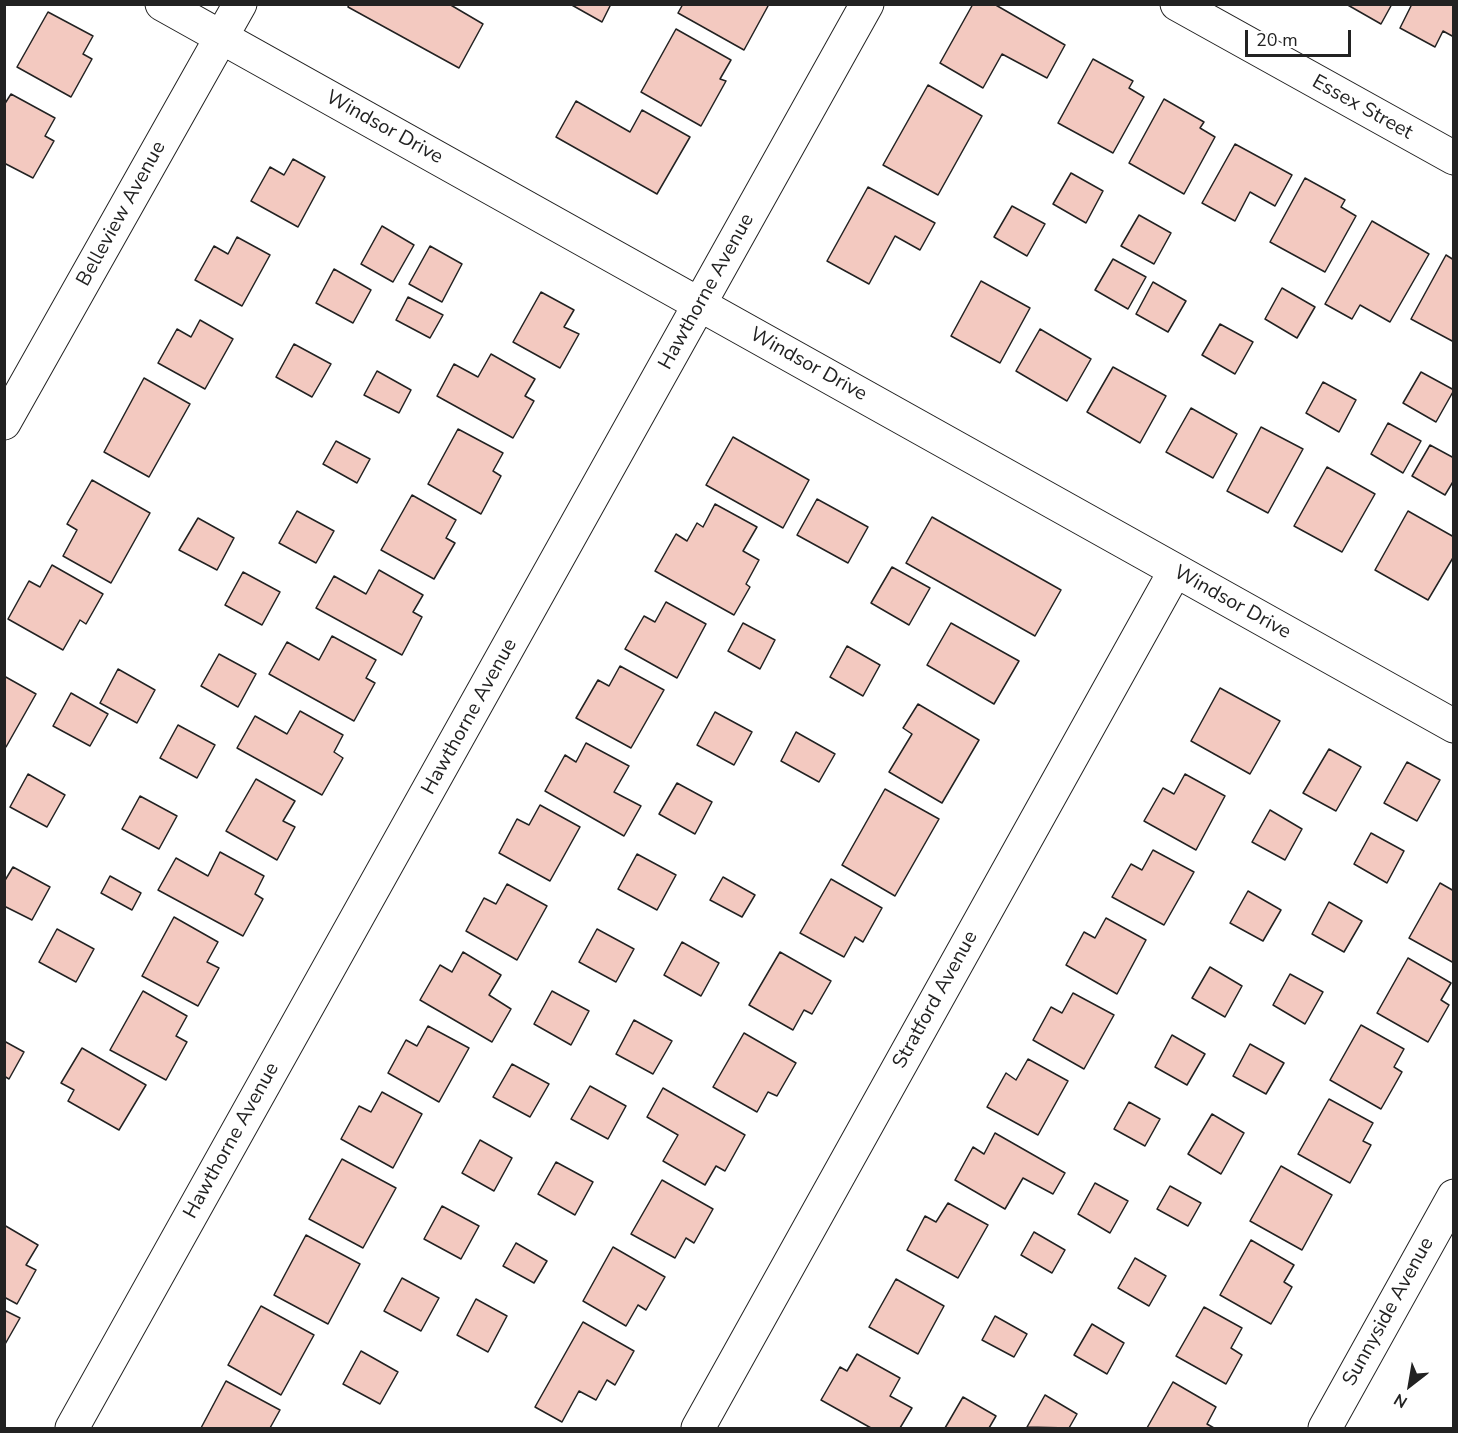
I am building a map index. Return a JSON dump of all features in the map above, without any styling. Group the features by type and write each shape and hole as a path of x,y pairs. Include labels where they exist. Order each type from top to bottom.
{"street":[{"name":"Windsor Drive","path":"162,4 1454,726"},
{"name":"Belleview Avenue","path":"4,423 240,4"},
{"name":"Hawthorne Avenue","path":"72,1428 867,4"},
{"name":"Essex Street","path":"1177,4 1454,158"},
{"name":"Stratford Avenue","path":"698,1428 1175,571"},
{"name":"Sunnyside Avenue","path":"1325,1428 1454,1196"}],"building":[{"path":"349,4 449,4 483,24 459,68 348,7"},
{"path":"570,4 611,4 602,22"},
{"path":"683,4 765,4 768,6 744,50 678,13"},
{"path":"973,4 994,4 1065,45 1047,78 1002,54 983,88 940,63"},
{"path":"1346,4 1392,4 1381,24"},
{"path":"1412,4 1454,4 1454,37 1443,31 1435,47 1400,28"},
{"path":"48,12 93,36 83,54 92,59 71,97 17,67"},
{"path":"676,29 731,60 720,79 726,81 701,126 641,92"},
{"path":"1093,59 1133,81 1129,88 1144,97 1113,153 1058,123"},
{"path":"928,85 982,116 938,195 883,165"},
{"path":"11,94 55,118 45,136 54,141 33,178 4,163 4,105"},
{"path":"1164,99 1204,122 1200,128 1215,137 1184,194 1129,163"},
{"path":"576,101 630,132 642,110 690,137 657,194 556,137"},
{"path":"1235,144 1292,175 1275,206 1250,192 1235,221 1202,203"},
{"path":"293,159 325,177 298,227 251,201 270,167 284,175"},
{"path":"1071,173 1103,191 1086,223 1053,204"},
{"path":"1305,178 1345,200 1341,207 1356,216 1325,272 1270,242"},
{"path":"868,187 935,223 920,250 895,236 869,284 827,261"},
{"path":"1012,206 1045,224 1027,256 994,237"},
{"path":"1139,215 1171,233 1154,264 1121,246"},
{"path":"1372,221 1429,254 1390,322 1360,305 1352,319 1325,304"},
{"path":"382,226 414,245 393,282 361,264"},
{"path":"237,237 270,255 242,306 195,280 214,246 228,254"},
{"path":"430,246 462,264 442,302 409,284"},
{"path":"1446,255 1454,260 1454,342 1411,319"},
{"path":"1113,259 1146,277 1128,309 1095,290"},
{"path":"334,269 371,290 353,323 316,303"},
{"path":"981,281 1030,308 1000,363 951,336"},
{"path":"1153,282 1186,301 1168,332 1136,314"},
{"path":"1282,288 1315,307 1297,338 1265,319"},
{"path":"541,292 574,310 564,327 579,334 560,368 513,342"},
{"path":"408,297 443,315 430,338 396,320"},
{"path":"200,320 233,339 205,389 158,363 177,329 191,337"},
{"path":"1220,324 1253,342 1235,374 1202,355"},
{"path":"1040,329 1091,359 1067,401 1016,371"},
{"path":"294,344 331,364 312,397 276,377"},
{"path":"491,354 535,379 525,396 534,401 513,438 437,396 454,364 478,377"},
{"path":"1113,367 1166,396 1140,443 1087,412"},
{"path":"377,371 411,390 399,413 364,395"},
{"path":"1421,372 1454,390 1436,422 1403,403"},
{"path":"144,378 190,404 149,477 104,452"},
{"path":"1323,382 1356,400 1339,432 1306,413"},
{"path":"1191,408 1237,434 1213,478 1166,452"},
{"path":"1388,423 1421,441 1403,473 1371,454"},
{"path":"1261,427 1303,449 1268,513 1227,491"},
{"path":"458,429 503,453 493,471 501,476 481,514 428,484"},
{"path":"733,437 809,480 783,528 706,485"},
{"path":"336,441 370,459 357,483 323,464"},
{"path":"1430,445 1454,458 1454,480 1445,495 1412,476"},
{"path":"1327,467 1375,494 1342,552 1294,526"},
{"path":"92,480 150,513 111,583 63,556 77,530 67,524"},
{"path":"412,495 456,520 446,538 455,543 434,579 381,550"},
{"path":"817,499 868,527 848,563 797,535"},
{"path":"715,504 757,527 743,551 759,560 746,584 750,587 734,615 655,571 676,534 687,541 697,523 703,527"},
{"path":"297,511 334,531 316,563 279,543"},
{"path":"1408,511 1454,537 1454,556 1428,600 1375,570"},
{"path":"932,517 1061,590 1035,636 906,563"},
{"path":"198,518 234,538 217,570 179,550"},
{"path":"52,565 103,594 86,624 80,620 63,650 8,619 29,581 40,587"},
{"path":"892,567 930,588 909,625 871,603"},
{"path":"379,570 423,595 413,612 422,617 402,655 316,608 334,576 366,594"},
{"path":"243,572 280,592 262,625 225,605"},
{"path":"666,602 706,624 677,678 625,649 644,616 655,622"},
{"path":"743,623 775,640 760,669 728,651"},
{"path":"951,623 1019,661 994,704 927,665"},
{"path":"332,636 376,660 366,678 375,683 354,721 269,674 287,642 319,660"},
{"path":"847,646 880,665 863,696 830,677"},
{"path":"219,654 256,674 238,707 201,686"},
{"path":"620,666 664,690 631,748 576,718 598,680 609,686"},
{"path":"118,669 155,690 137,723 100,703"},
{"path":"4,676 36,694 6,747 4,747"},
{"path":"1220,688 1280,721 1250,774 1191,741"},
{"path":"71,693 108,714 90,746 53,726"},
{"path":"918,704 979,740 942,803 889,772 912,734 903,728"},
{"path":"300,711 343,735 334,752 343,758 322,795 237,748 255,716 287,734"},
{"path":"715,712 752,732 734,765 697,745"},
{"path":"178,725 215,745 197,778 160,758"},
{"path":"796,732 835,754 819,782 781,761"},
{"path":"586,743 629,766 614,792 641,806 624,836 545,791 565,755 576,762"},
{"path":"1329,749 1361,767 1336,811 1303,793"},
{"path":"1407,762 1440,780 1417,821 1384,803"},
{"path":"28,774 65,795 47,827 10,807"},
{"path":"1185,774 1225,796 1196,850 1144,821 1163,788 1174,794"},
{"path":"256,779 295,801 283,821 295,827 277,860 226,831"},
{"path":"677,783 712,802 695,834 659,814"},
{"path":"885,789 939,819 895,896 842,865"},
{"path":"140,796 177,816 159,849 122,829"},
{"path":"540,805 580,827 550,881 499,853 517,819 529,825"},
{"path":"1270,810 1302,829 1285,860 1252,842"},
{"path":"1371,833 1404,851 1387,883 1354,864"},
{"path":"1153,850 1194,872 1164,925 1112,897 1131,864 1142,870"},
{"path":"220,852 264,876 255,894 263,899 243,936 158,890 176,858 208,876"},
{"path":"637,854 676,875 657,910 618,889"},
{"path":"13,867 50,887 32,920 4,906 4,882"},
{"path":"110,876 141,893 132,910 101,893"},
{"path":"723,877 755,895 742,917 710,900"},
{"path":"831,879 882,908 863,942 855,937 844,957 800,933"},
{"path":"1440,883 1454,891 1454,963 1409,938"},
{"path":"507,884 547,906 517,960 466,931 484,898 496,904"},
{"path":"1248,891 1281,910 1263,941 1230,923"},
{"path":"1329,902 1362,921 1344,952 1312,934"},
{"path":"174,917 218,942 207,962 219,968 198,1006 142,976"},
{"path":"1106,918 1146,940 1117,994 1066,965 1084,932 1095,938"},
{"path":"57,929 94,949 76,982 39,962"},
{"path":"597,929 634,949 616,982 579,962"},
{"path":"682,942 719,963 701,996 664,975"},
{"path":"463,952 501,975 489,995 511,1009 492,1042 420,1000 440,965 452,972"},
{"path":"780,952 831,981 812,1014 804,1010 793,1030 749,1005"},
{"path":"1408,958 1451,983 1441,1000 1449,1005 1428,1042 1377,1013"},
{"path":"1210,967 1242,986 1225,1017 1192,998"},
{"path":"1290,974 1323,992 1305,1024 1273,1005"},
{"path":"143,991 187,1016 176,1036 187,1042 166,1080 110,1050"},
{"path":"552,991 589,1011 571,1045 534,1024"},
{"path":"1073,993 1114,1015 1084,1069 1033,1040 1051,1007 1062,1013"},
{"path":"634,1020 672,1041 653,1074 616,1054"},
{"path":"1361,1025 1404,1049 1394,1067 1402,1072 1381,1109 1330,1080"},
{"path":"428,1026 469,1048 439,1102 388,1073 406,1040 417,1046"},
{"path":"744,1033 796,1063 777,1096 768,1092 757,1112 713,1087"},
{"path":"1172,1035 1205,1054 1187,1085 1155,1067"},
{"path":"4,1041 24,1052 9,1079 4,1076"},
{"path":"1250,1044 1284,1063 1266,1094 1233,1076"},
{"path":"82,1048 146,1085 119,1130 68,1101 74,1090 61,1083"},
{"path":"1028,1059 1068,1081 1038,1135 987,1107 1006,1073 1016,1080"},
{"path":"512,1064 549,1084 530,1117 493,1097"},
{"path":"590,1086 626,1106 608,1139 571,1119"},
{"path":"663,1088 745,1135 725,1171 716,1166 705,1185 663,1161 678,1135 647,1117"},
{"path":"382,1092 422,1114 393,1168 341,1139 359,1106 371,1112"},
{"path":"1329,1099 1373,1123 1363,1141 1371,1145 1350,1183 1298,1154"},
{"path":"1129,1102 1160,1119 1145,1146 1114,1129"},
{"path":"1212,1114 1244,1133 1221,1174 1188,1154"},
{"path":"995,1133 1065,1173 1053,1194 1023,1178 1005,1209 955,1180 973,1147 984,1154"},
{"path":"480,1140 512,1158 494,1191 462,1173"},
{"path":"342,1159 396,1188 363,1248 309,1219"},
{"path":"556,1162 593,1182 575,1215 538,1194"},
{"path":"1281,1166 1332,1195 1302,1250 1250,1221"},
{"path":"662,1180 713,1209 694,1243 686,1238 675,1258 631,1234"},
{"path":"1095,1183 1128,1201 1110,1233 1078,1214"},
{"path":"1170,1186 1201,1203 1188,1226 1157,1209"},
{"path":"948,1203 988,1225 958,1278 907,1250 925,1216 936,1222"},
{"path":"442,1206 479,1226 461,1259 424,1239"},
{"path":"4,1225 38,1245 26,1265 36,1270 17,1304 4,1297"},
{"path":"1034,1232 1065,1250 1052,1273 1021,1255"},
{"path":"306,1235 360,1264 328,1324 274,1295"},
{"path":"1251,1240 1294,1265 1284,1282 1292,1287 1271,1324 1220,1295"},
{"path":"516,1243 547,1261 534,1283 503,1266"},
{"path":"613,1247 665,1277 646,1310 638,1305 626,1326 583,1301"},
{"path":"1135,1258 1166,1276 1149,1306 1118,1288"},
{"path":"402,1278 439,1298 421,1331 384,1311"},
{"path":"896,1279 944,1306 918,1354 869,1327"},
{"path":"476,1299 507,1316 488,1352 457,1335"},
{"path":"261,1306 314,1335 281,1395 228,1365"},
{"path":"1204,1307 1242,1328 1231,1348 1242,1355 1226,1384 1176,1356"},
{"path":"4,1310 20,1318 4,1346"},
{"path":"995,1316 1027,1334 1014,1357 982,1340"},
{"path":"583,1322 634,1351 615,1385 607,1380 596,1400 579,1391 562,1422 535,1407"},
{"path":"1092,1324 1124,1343 1107,1374 1074,1355"},
{"path":"361,1351 398,1372 380,1404 343,1384"},
{"path":"857,1354 900,1378 890,1396 912,1408 900,1428 871,1428 821,1400 840,1367 847,1371"},
{"path":"226,1381 280,1410 270,1428 201,1428"},
{"path":"1173,1382 1216,1407 1207,1424 1214,1428 1147,1428"},
{"path":"1045,1395 1077,1414 1069,1428 1027,1427"},
{"path":"963,1397 996,1416 989,1428 945,1428"}]}
